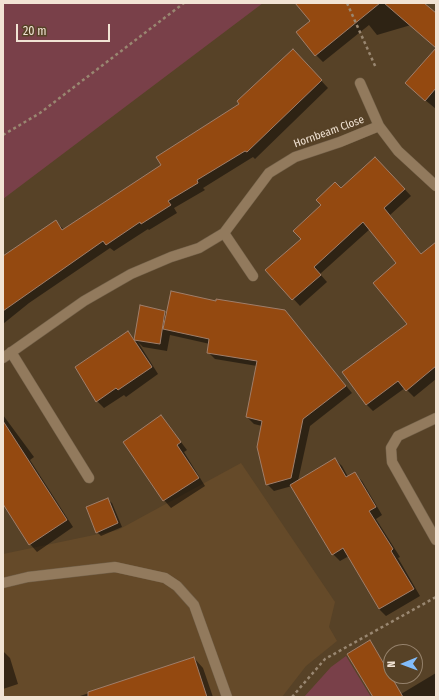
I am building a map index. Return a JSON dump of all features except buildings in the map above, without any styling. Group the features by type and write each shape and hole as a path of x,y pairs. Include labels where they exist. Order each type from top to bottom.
{"street":[{"path":"360,83 379,126 398,152 436,186"},
{"name":"Hornbeam Close","path":"7,355 84,301 131,274 171,257 199,248 224,233 269,173 295,157 340,142 379,126"},
{"path":"224,233 253,276"},
{"path":"7,355 90,478"},
{"path":"436,418 398,436 391,448 392,462 436,540"},
{"path":"3,583 28,577 115,567 165,578 177,586 194,605 227,697"}],"path":[{"path":"3,135 40,113 184,3"},
{"path":"292,697 325,659 436,597"}],"shaded area":[{"path":"3,3 263,3 3,199"},
{"path":"241,463 335,602 329,627 337,641 306,666 282,697 3,697 3,554 118,530"},
{"path":"346,656 371,697 304,697 331,667"}]}
